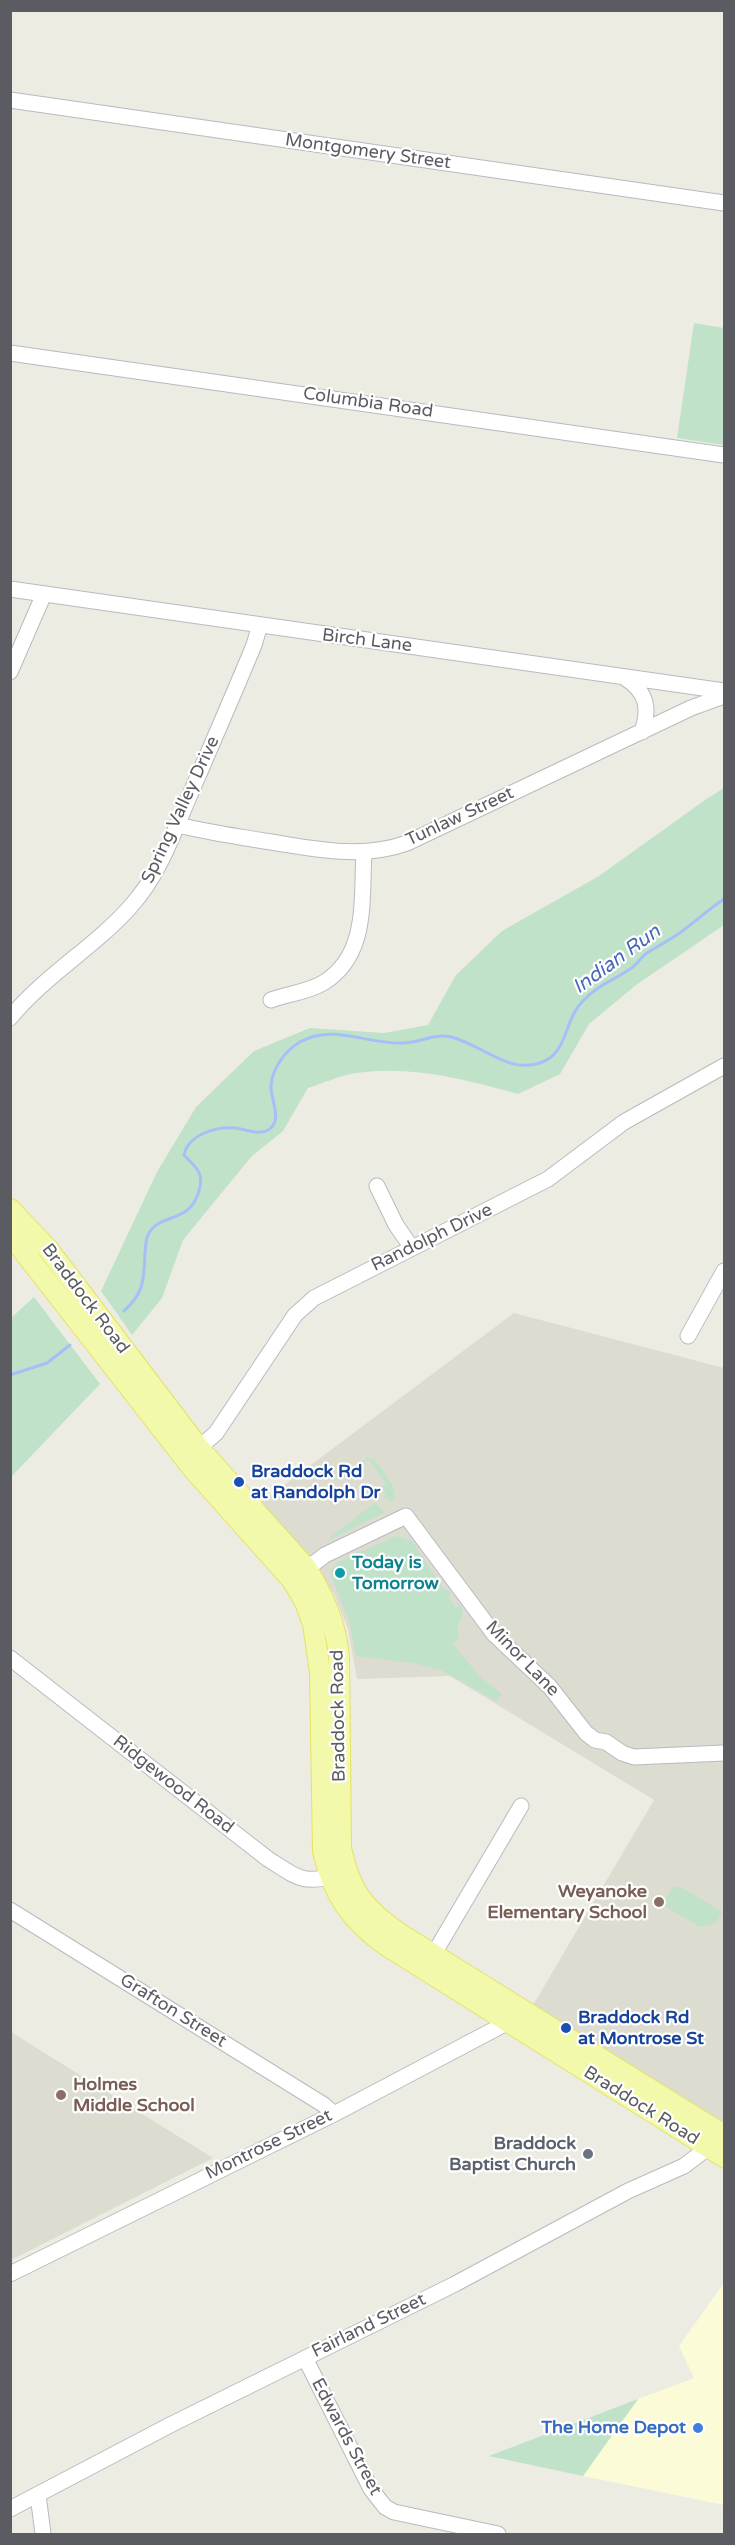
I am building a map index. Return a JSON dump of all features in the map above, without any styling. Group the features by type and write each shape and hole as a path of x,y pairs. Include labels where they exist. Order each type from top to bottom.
{"main road":[{"name":"Braddock Road","path":"10,1209 48,1249 192,1454"},
{"name":"Braddock Road","path":"10,1234 192,1454 300,1575 318,1648 321,1831 338,1877 355,1890 374,1914 429,1961 508,2022 716,2137"},
{"name":"Braddock Road","path":"429,1961 525,2012 716,2137 724,2157"}],"street":[{"name":"Montgomery Street","path":"10,100 724,203"},
{"name":"Columbia Road","path":"10,353 724,455"},
{"name":"Birch Lane","path":"10,589 623,676 724,694"},
{"path":"10,672 44,594"},
{"name":"Spring Valley Drive","path":"10,1018 33,994 97,939 131,906 154,874 178,825 250,655 260,625"},
{"path":"623,676 635,685 645,700 647,709 642,732"},
{"name":"Tunlaw Street","path":"178,825 317,849 364,853 379,851 407,843 724,694"},
{"path":"271,1000 323,982 342,969 349,960 356,946 359,930 364,853"},
{"name":"Randolph Drive","path":"192,1454 229,1415 285,1329 306,1304 335,1286 548,1179 624,1122 724,1066"},
{"path":"376,1186 396,1225 412,1248"},
{"path":"688,1336 724,1270"},
{"name":"Minor Lane","path":"300,1575 325,1555 406,1516 494,1634 550,1687 586,1733 634,1757 724,1753"},
{"name":"Ridgewood Road","path":"10,1658 268,1859 308,1881 338,1877"},
{"path":"429,1961 521,1806"},
{"name":"Grafton Street","path":"10,1910 324,2105 334,2114"},
{"name":"Montrose Street","path":"10,2274 334,2114 525,2012"},
{"name":"Fairland Street","path":"10,2509 455,2284 628,2192 684,2166 694,2160 716,2137"},
{"name":"Edwards Street","path":"305,2358 371,2488 385,2507 410,2517 498,2535"},
{"path":"38,2495 43,2535"}],"shaded area":[{"path":"694,323 724,328 724,445 677,438"},
{"path":"724,788 724,925 636,985 589,1024 560,1074 518,1094 439,1075 397,1071 351,1074 308,1088 283,1131 252,1156 183,1240 162,1298 132,1335 101,1291 157,1172 196,1107 254,1051 310,1028 384,1033 428,1025 456,975 502,931 599,876"},
{"path":"34,1297 100,1384 11,1477 11,1318"},
{"path":"514,1313 724,1368 724,2122 533,2005 654,1800 450,1676 357,1679 348,1629 334,1594 294,1539 260,1503"},
{"path":"368,1456 370,1460 373,1458 390,1482 395,1498 392,1501 384,1498 386,1494 381,1488 386,1483 369,1460 362,1462"},
{"path":"375,1503 385,1512 331,1539 330,1537"},
{"path":"396,1536 412,1541 442,1587 451,1593 448,1597 456,1608 460,1605 462,1608 462,1617 457,1629 459,1639 453,1644 479,1676 502,1694 496,1701 441,1670 413,1663 356,1656 350,1624 330,1572 338,1562"},
{"path":"673,1887 681,1887 722,1912 716,1923 700,1927 662,1904"},
{"name":"Holmes Middle School","path":"11,2032 213,2158 11,2260"},
{"path":"724,2283 724,2505 583,2476 638,2399 694,2378 679,2346"},
{"path":"638,2399 583,2476 489,2456"}],"waterway":[{"name":"Indian Run","path":"124,1311 136,1298 142,1285 148,1235 159,1224 187,1210 198,1194 200,1176 184,1155 187,1148 197,1137 212,1130 235,1128 259,1132 272,1127 276,1117 271,1091 272,1079 281,1060 295,1045 326,1034 390,1043 415,1042 444,1036 462,1041 517,1065 540,1063 549,1059 556,1052 576,1009 587,996 632,967 647,953 681,932 724,899"},
{"name":"Indian Run","path":"10,1375 47,1363 70,1345"}],"place":[{"name":"Braddock Rd at Randolph Dr","path":"239,1482"},
{"name":"Today is Tomorrow","path":"340,1573"},
{"name":"Weyanoke Elementary School","path":"659,1902"},
{"name":"Braddock Rd at Montrose St","path":"566,2028"},
{"name":"Holmes Middle School","path":"61,2095"},
{"name":"Braddock Baptist Church","path":"588,2154"},
{"name":"The Home Depot","path":"698,2428"}]}
